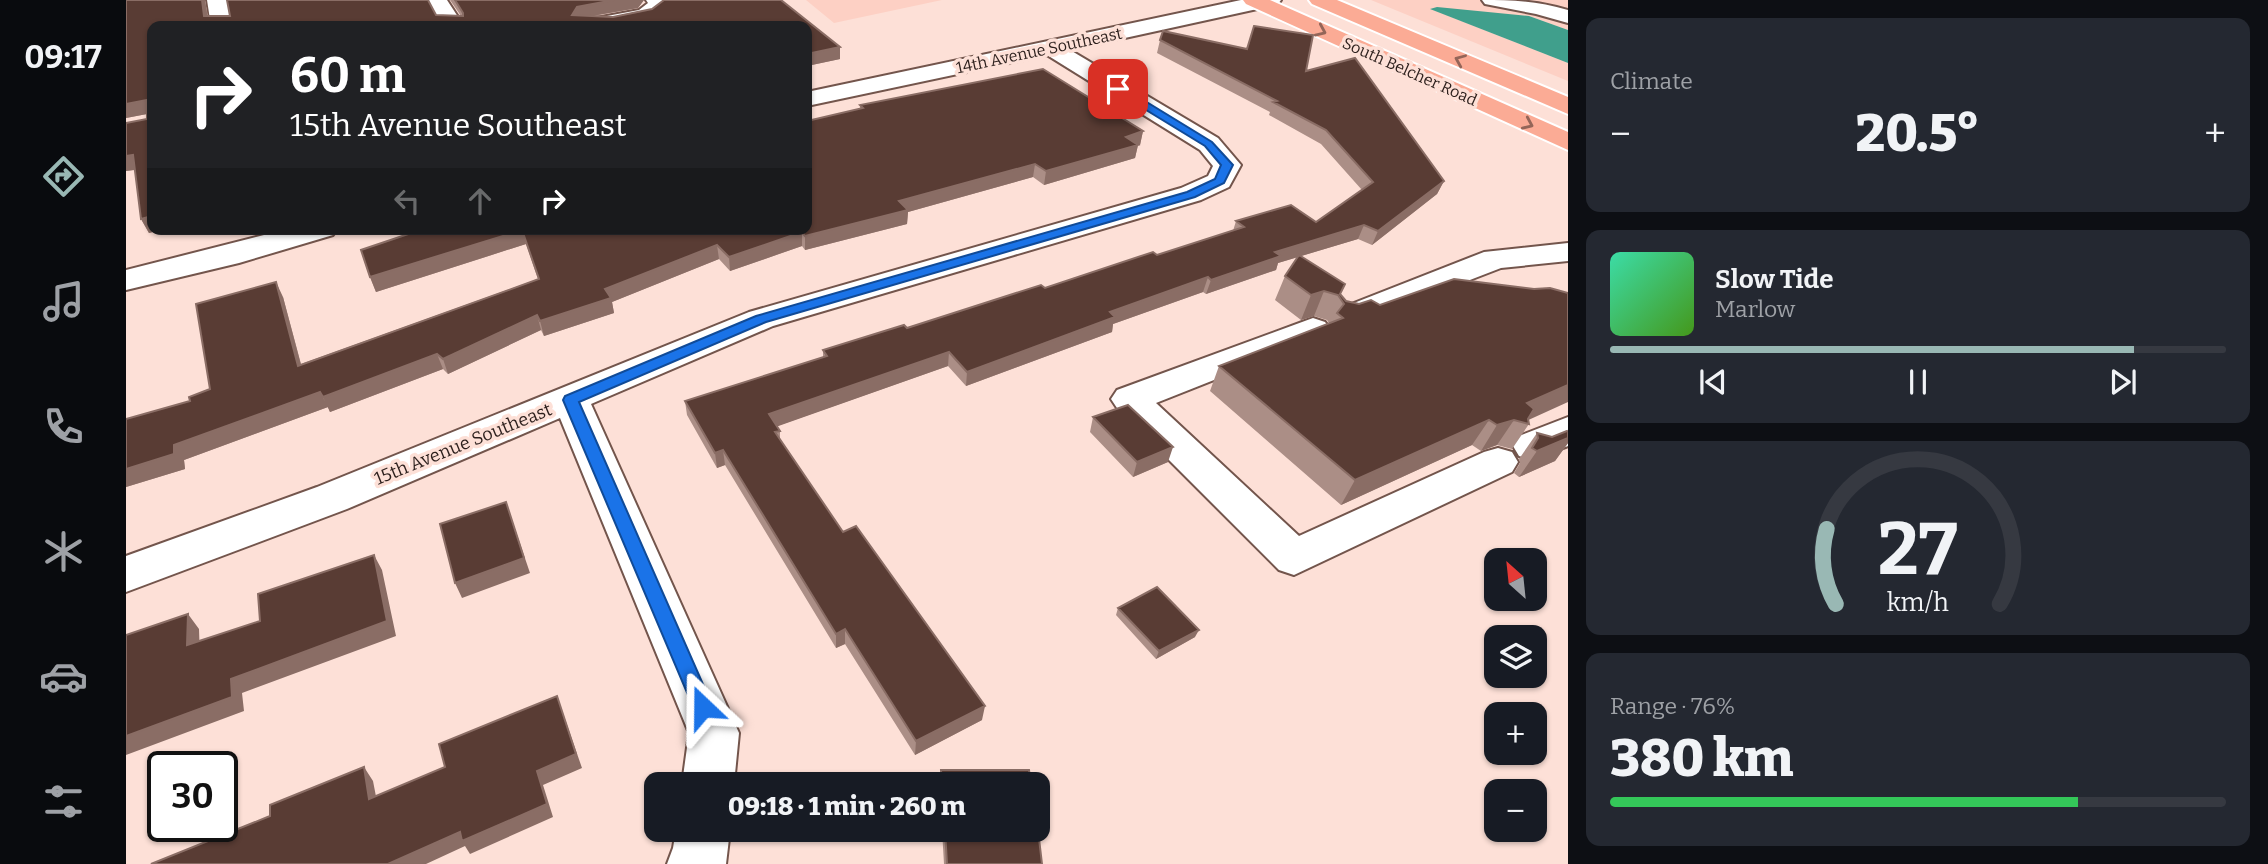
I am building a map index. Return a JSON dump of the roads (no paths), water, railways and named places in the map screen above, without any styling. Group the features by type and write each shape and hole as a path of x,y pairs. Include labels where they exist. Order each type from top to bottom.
{"main road":[{"name":"South Belcher Road","path":"1319,0 1568,106"},
{"name":"South Belcher Road","path":"1261,1 1568,142"}],"street":[{"path":"218,0 221,21"},
{"path":"437,0 450,21"},
{"name":"14th Avenue Southeast","path":"812,98 1261,1"},
{"path":"1505,1 1568,17"},
{"path":"605,21 651,8"},
{"name":"15th Avenue Southeast","path":"126,574 332,498 761,319 1191,194 1219,181 1227,165 1209,144 1050,47"},
{"path":"126,280 228,256 301,235"},
{"path":"1498,462 1294,558 1130,399 1495,260 1568,252"},
{"path":"571,400 714,733 709,772"},
{"path":"1533,446 1568,430"},
{"path":"695,864 699,860 701,842"}],"water":[{"path":"1437,7 1529,16 1568,30 1568,63 1430,9"}]}
